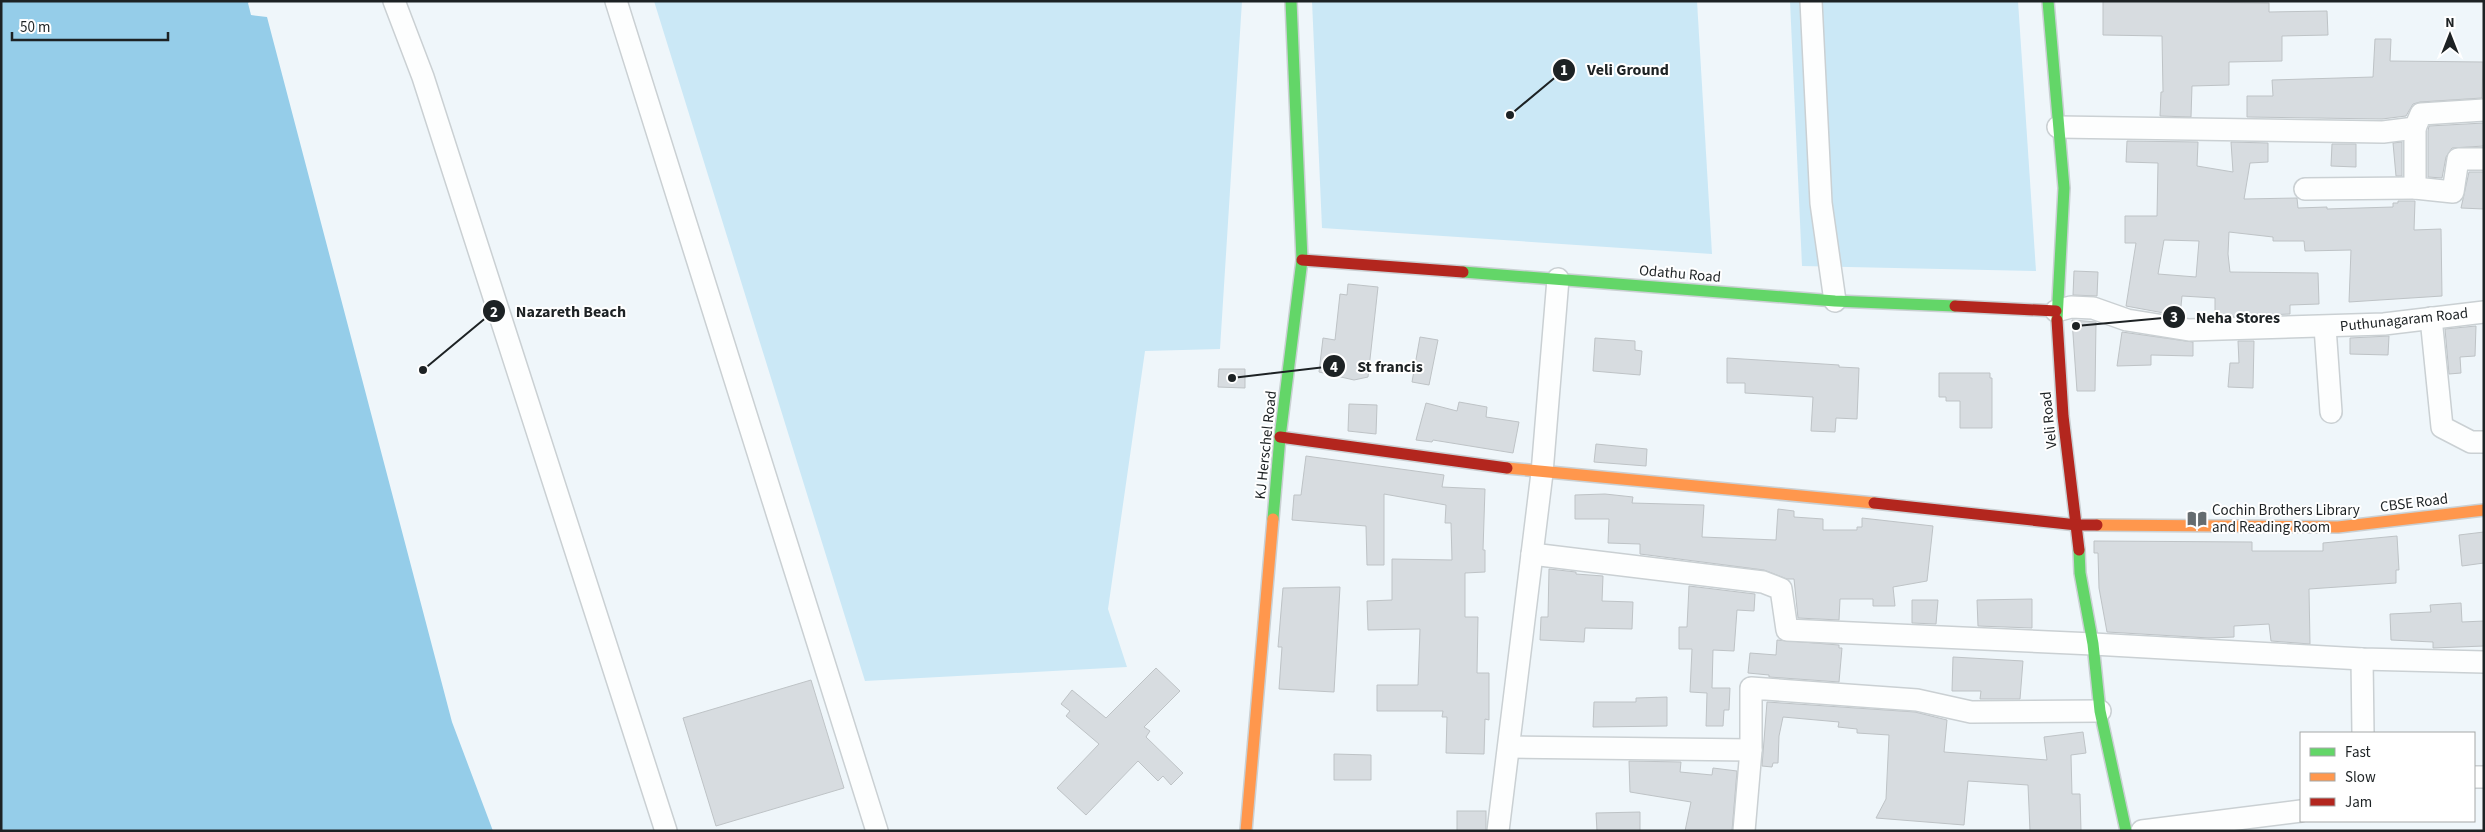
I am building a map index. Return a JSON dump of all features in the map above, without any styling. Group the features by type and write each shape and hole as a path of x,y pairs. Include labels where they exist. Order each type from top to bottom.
{"main road":[{"name":"KJ Herschel Road","path":"1246,831 1280,436 1302,260 1292,1"},
{"name":"Veli Road","path":"2048,1 2064,188 2056,312 2062,416 2077,525 2080,573 2093,644 2100,711 2126,831"},
{"name":"Odathu Road","path":"1302,260 1835,301 2056,312"},
{"name":"CBSE Road","path":"1280,436 1542,473 1784,494 2077,525 2338,528 2484,510"}],"street":[{"path":"394,1 424,76 666,831"},
{"path":"616,1 877,831"},
{"path":"1811,1 1821,203 1835,301"},
{"path":"2415,188 2415,128 2421,114 2484,110"},
{"path":"2058,127 2383,132 2415,128"},
{"path":"2305,189 2415,188 2452,192 2458,158 2484,159"},
{"path":"1498,831 1542,473 1558,279"},
{"name":"Puthunagaram Road","path":"2056,312 2071,307 2093,308 2127,320 2188,330 2384,324 2484,312"},
{"path":"2431,318 2442,427 2471,442 2484,442"},
{"name":"Puthunagaram Road","path":"2325,327 2331,412"},
{"path":"1532,554 1763,582 1781,589 1787,630 2362,659 2484,662"},
{"path":"2362,659 2364,732"},
{"path":"1744,831 1751,750 1751,688 1917,700 1971,712 2100,711"},
{"path":"1508,747 1751,750"},
{"path":"2142,831 2300,811"}],"shaded area":[{"path":"654,1 1242,1 1220,349 1145,351 1108,609 1127,667 865,681"},
{"path":"1312,1 1697,1 1712,254 1322,228"},
{"path":"1790,1 2018,1 2036,271 1802,266"}],"water":[{"path":"1,1 250,1 248,3 251,15 267,17 452,722 493,831 1,831"}],"building":[{"path":"2103,1 2269,3 2269,12 2327,11 2328,35 2282,36 2282,61 2229,62 2229,85 2192,86 2191,117 2160,116 2161,92 2163,92 2162,36 2103,35"},
{"path":"2375,39 2391,39 2390,61 2483,62 2482,98 2420,102 2413,104 2406,116 2382,119 2247,117 2247,96 2273,96 2272,80 2373,77"},
{"path":"2484,123 2484,146 2452,148 2446,157 2442,178 2428,177 2429,126"},
{"path":"2127,141 2198,142 2197,166 2233,172 2231,142 2268,143 2268,162 2250,163 2244,199 2297,198 2298,208 2327,207 2327,209 2393,207 2393,203 2398,203 2398,201 2415,201 2414,230 2441,229 2442,296 2349,302 2351,250 2305,251 2304,241 2273,241 2273,237 2229,232 2228,254 2230,272 2318,273 2319,304 2290,305 2290,314 2215,317 2215,298 2182,296 2180,316 2126,306 2136,243 2125,243 2125,216 2157,216 2158,163 2126,162","holes":["2164,240 2199,241 2196,277 2158,274"]},
{"path":"2402,142 2402,176 2396,176 2393,143"},
{"path":"2332,144 2356,144 2356,167 2331,166"},
{"path":"2469,172 2484,172 2484,209 2461,208"},
{"path":"2074,271 2098,272 2097,296 2073,295"},
{"path":"1348,284 1378,287 1368,377 1354,380 1319,372 1323,338 1335,340 1340,294 1347,295"},
{"path":"2072,320 2096,322 2095,391 2077,391"},
{"path":"2476,326 2475,356 2460,357 2461,373 2449,374 2445,329"},
{"path":"2122,332 2193,342 2193,356 2151,355 2151,365 2117,366"},
{"path":"2389,336 2388,355 2350,354 2350,338"},
{"path":"1420,337 1438,340 1429,385 1412,382"},
{"path":"1595,338 1635,341 1635,350 1642,351 1640,375 1593,371"},
{"path":"2238,341 2254,341 2253,388 2228,387 2230,363 2239,363"},
{"path":"1727,358 1859,368 1857,419 1836,418 1835,432 1811,431 1813,397 1745,393 1745,383 1727,383"},
{"path":"1219,369 1245,369 1245,388 1218,387"},
{"path":"1939,373 1990,373 1990,378 1992,378 1992,428 1960,428 1960,401 1946,401 1946,397 1939,397"},
{"path":"1459,402 1487,407 1486,417 1519,422 1513,453 1433,440 1432,442 1416,440 1426,403 1457,411"},
{"path":"1349,404 1377,405 1376,434 1348,431"},
{"path":"1596,444 1647,449 1646,466 1594,462"},
{"path":"1306,456 1444,475 1442,487 1485,489 1483,550 1485,550 1485,572 1465,573 1465,617 1478,617 1477,673 1489,673 1489,720 1485,719 1484,754 1446,753 1447,717 1442,717 1443,711 1377,711 1377,685 1418,685 1420,629 1368,630 1367,601 1392,600 1392,559 1452,560 1451,523 1445,523 1446,505 1384,494 1384,565 1367,565 1366,526 1292,520 1294,495 1301,495"},
{"path":"1605,494 1633,497 1632,503 1704,505 1702,537 1776,540 1778,509 1794,511 1794,517 1823,519 1823,530 1857,530 1857,527 1862,527 1862,518 1933,526 1927,581 1893,587 1895,606 1873,606 1873,599 1840,599 1839,620 1798,618 1794,579 1787,579 1764,570 1640,554 1640,544 1608,543 1609,519 1575,519 1575,495"},
{"path":"2484,532 2484,563 2462,566 2459,535"},
{"path":"2397,536 2399,570 2396,570 2396,583 2309,589 2310,644 2271,641 2269,624 2234,626 2234,637 2209,638 2107,632 2099,588 2098,553 2094,553 2094,541 2252,542 2252,551 2323,551 2323,543"},
{"path":"1549,569 1603,576 1602,601 1633,602 1632,629 1585,628 1584,642 1540,640 1541,617 1548,617"},
{"path":"1689,586 1755,594 1754,611 1737,610 1734,651 1713,650 1712,688 1730,688 1729,710 1724,710 1723,726 1706,726 1707,693 1690,692 1692,649 1679,649 1679,627 1687,627"},
{"path":"1340,587 1334,692 1279,689 1282,647 1278,647 1283,588"},
{"path":"2032,599 2032,628 1978,626 1977,600"},
{"path":"1912,600 1938,600 1936,624 1912,623"},
{"path":"2461,603 2462,622 2484,621 2484,646 2433,648 2433,642 2391,640 2390,614 2431,612 2430,605"},
{"path":"1777,640 1839,645 1839,648 1842,648 1839,682 1769,677 1769,675 1748,673 1750,653 1776,655"},
{"path":"1953,657 2023,661 2020,699 1980,699 1981,691 1952,691"},
{"path":"1156,668 1180,691 1144,727 1150,731 1146,737 1183,773 1171,785 1163,776 1158,781 1138,761 1086,815 1057,788 1099,744 1066,716 1070,711 1061,704 1072,690 1106,718"},
{"path":"811,680 844,788 716,826 683,718"},
{"path":"1667,697 1667,726 1593,727 1594,702 1636,702 1636,698"},
{"path":"1767,702 1915,712 1947,720 1944,752 2047,760 2044,737 2083,732 2086,753 2071,755 2072,794 2080,794 2081,831 2030,831 2028,785 1968,781 1964,825 1876,818 1886,799 1889,735 1857,733 1857,729 1838,727 1839,722 1783,717 1779,736 1778,763 1773,763 1772,767 1762,766"},
{"path":"1334,754 1371,755 1371,780 1334,780"},
{"path":"1629,761 1681,762 1680,772 1712,775 1713,768 1737,771 1732,831 1685,831 1691,802 1630,792"},
{"path":"1457,811 1486,811 1486,831 1457,831"},
{"path":"1640,812 1640,831 1597,831 1596,813"}],"traffic: fast":[{"path":"1273,519 1280,437 1302,260 1291,1"},
{"path":"2048,1 2064,188 2057,320"},
{"path":"1463,272 1835,301 1955,306"},
{"path":"2079,550 2080,573 2093,644 2100,711 2126,831"}],"traffic: slow":[{"path":"1507,468 1874,503"},
{"path":"2097,525 2338,527 2484,510"},
{"path":"1246,831 1273,519"}],"traffic: jam":[{"path":"1302,260 1463,272"},
{"path":"1955,306 2056,311"},
{"path":"2057,320 2063,416 2079,550"},
{"path":"1280,437 1507,468"},
{"path":"1874,503 2077,525 2097,525"}],"place":[{"name":"Veli Ground","path":"1510,115"},
{"name":"Neha Stores","path":"2076,326"},
{"name":"Nazareth Beach","path":"423,370"},
{"name":"St francis","path":"1232,378"},
{"name":"Cochin Brothers Library and Reading Room","path":"2197,519"}]}
